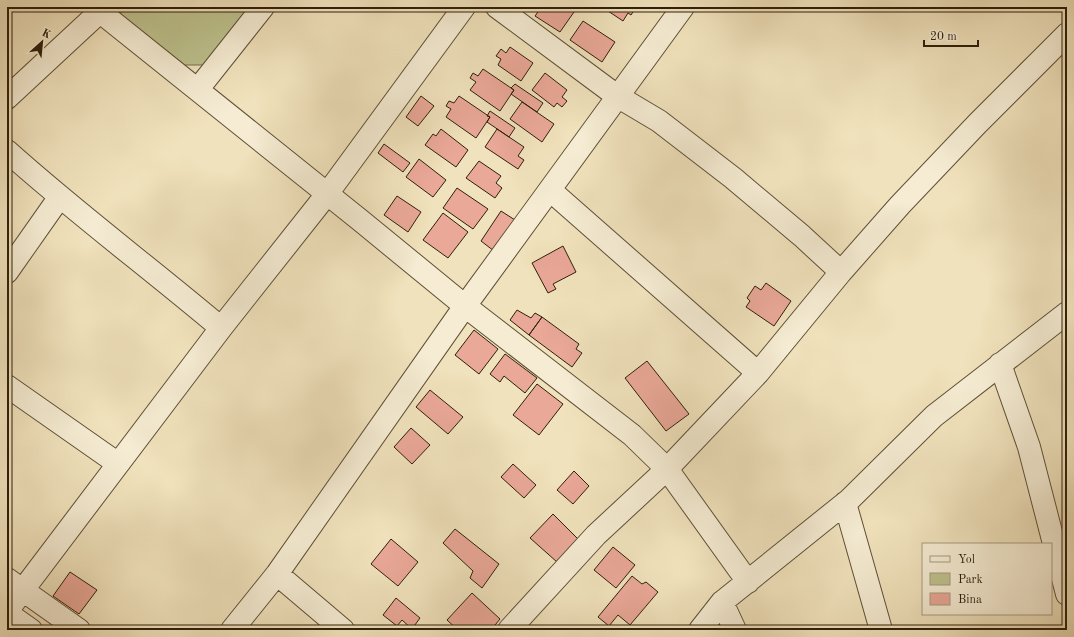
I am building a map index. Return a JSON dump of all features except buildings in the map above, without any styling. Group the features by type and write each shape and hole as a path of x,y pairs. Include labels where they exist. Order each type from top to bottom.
{"street":[{"path":"198,89 263,7"},
{"path":"31,630 7,612 15,585 117,463 327,194 464,7"},
{"path":"497,7 617,96 659,121 733,178 802,236 841,272"},
{"path":"232,630 277,574 465,306 683,7"},
{"path":"7,98 100,8 465,306 632,435 667,469 748,582"},
{"path":"509,630 596,535 667,469 758,373 841,272 900,205 977,124 1067,34"},
{"path":"7,151 60,198 159,276 221,328"},
{"path":"550,190 758,373"},
{"path":"7,272 60,198"},
{"path":"700,630 722,602 845,503 934,416 1067,313"},
{"path":"1000,364 1029,447 1067,594"},
{"path":"7,386 117,463"},
{"path":"845,503 881,630"},
{"path":"277,574 343,630"},
{"path":"15,585 78,630"},
{"path":"722,602 735,630"}],"green space":[{"path":"122,7 252,7 205,65 180,65 120,17"}]}
